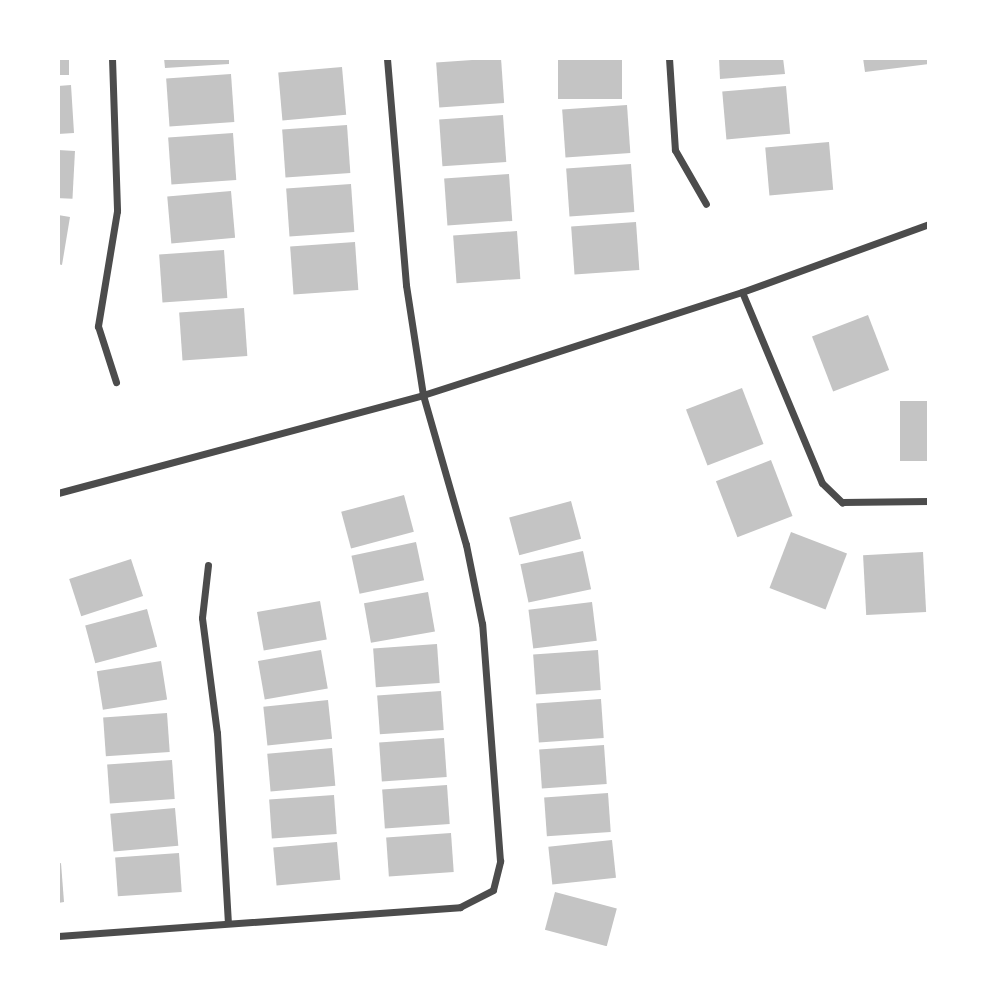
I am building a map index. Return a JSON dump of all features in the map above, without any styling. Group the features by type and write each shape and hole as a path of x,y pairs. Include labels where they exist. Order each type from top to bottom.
{"street":[{"path":"112,58 117,211 98,327 116,382"},
{"path":"58,936 228,921 460,907 494,890 500,861 482,624 466,545 424,395 406,285 387,58"},
{"path":"669,58 675,150 706,204"},
{"path":"58,493 424,395 742,292 929,224"},
{"path":"742,292 822,483 842,502 929,501"},
{"path":"208,565 202,618 217,733 228,921"}],"building":[{"path":"58,58 69,58 69,75 58,75"},
{"path":"164,58 229,58 229,64 165,68"},
{"path":"501,58 504,103 439,107 436,63"},
{"path":"558,58 622,58 622,99 558,99"},
{"path":"719,58 783,58 785,74 720,79"},
{"path":"863,58 928,58 929,64 865,72"},
{"path":"342,67 346,115 282,120 278,73"},
{"path":"231,74 234,122 170,126 166,79"},
{"path":"71,85 74,133 58,134 58,86"},
{"path":"786,86 790,134 726,139 722,92"},
{"path":"627,105 630,153 566,157 562,110"},
{"path":"503,115 506,162 442,166 439,119"},
{"path":"347,125 350,173 286,177 282,130"},
{"path":"233,133 236,180 171,184 168,138"},
{"path":"829,142 833,190 769,195 765,148"},
{"path":"58,150 75,151 72,199 58,198"},
{"path":"631,164 634,212 570,216 566,169"},
{"path":"509,174 512,221 447,225 444,179"},
{"path":"351,184 354,232 290,236 286,189"},
{"path":"231,191 235,238 171,243 167,197"},
{"path":"58,215 70,217 62,265 58,264"},
{"path":"636,222 639,270 575,274 571,227"},
{"path":"517,231 520,279 457,283 453,235"},
{"path":"355,242 358,290 294,294 290,247"},
{"path":"224,250 227,298 163,302 159,255"},
{"path":"244,308 247,356 183,360 179,313"},
{"path":"868,315 889,370 833,392 812,337"},
{"path":"742,388 764,444 707,466 686,410"},
{"path":"900,401 929,401 929,461 900,461"},
{"path":"771,460 793,516 737,537 716,481"},
{"path":"404,495 414,532 351,549 341,512"},
{"path":"571,501 581,539 519,555 509,518"},
{"path":"791,532 847,554 826,610 769,588"},
{"path":"416,542 424,580 360,594 351,556"},
{"path":"583,551 591,589 529,602 520,564"},
{"path":"923,552 926,612 866,615 863,555"},
{"path":"131,559 143,596 81,616 69,579"},
{"path":"428,592 435,631 371,643 364,603"},
{"path":"320,601 327,639 264,651 257,612"},
{"path":"592,602 597,641 533,649 528,610"},
{"path":"147,609 157,647 95,663 85,626"},
{"path":"437,644 440,683 376,687 373,648"},
{"path":"321,650 328,688 265,700 258,661"},
{"path":"598,650 601,690 536,694 533,655"},
{"path":"161,661 167,700 103,710 97,671"},
{"path":"441,691 444,730 380,734 377,695"},
{"path":"601,699 604,738 539,742 536,704"},
{"path":"328,700 332,739 267,746 263,707"},
{"path":"167,713 170,752 106,756 103,717"},
{"path":"444,738 447,777 382,781 379,743"},
{"path":"604,745 607,784 542,788 539,750"},
{"path":"332,748 335,786 271,792 267,754"},
{"path":"172,760 175,799 110,803 107,765"},
{"path":"447,785 450,824 385,828 382,790"},
{"path":"608,793 611,832 547,836 544,797"},
{"path":"334,795 337,834 272,838 269,800"},
{"path":"175,808 178,846 114,852 110,814"},
{"path":"451,833 454,872 389,876 386,838"},
{"path":"612,840 616,878 552,884 548,847"},
{"path":"337,842 340,880 277,885 273,848"},
{"path":"179,853 182,892 118,896 115,857"},
{"path":"61,863 64,902 58,903 58,864"},
{"path":"555,892 617,909 607,946 545,930"}]}
